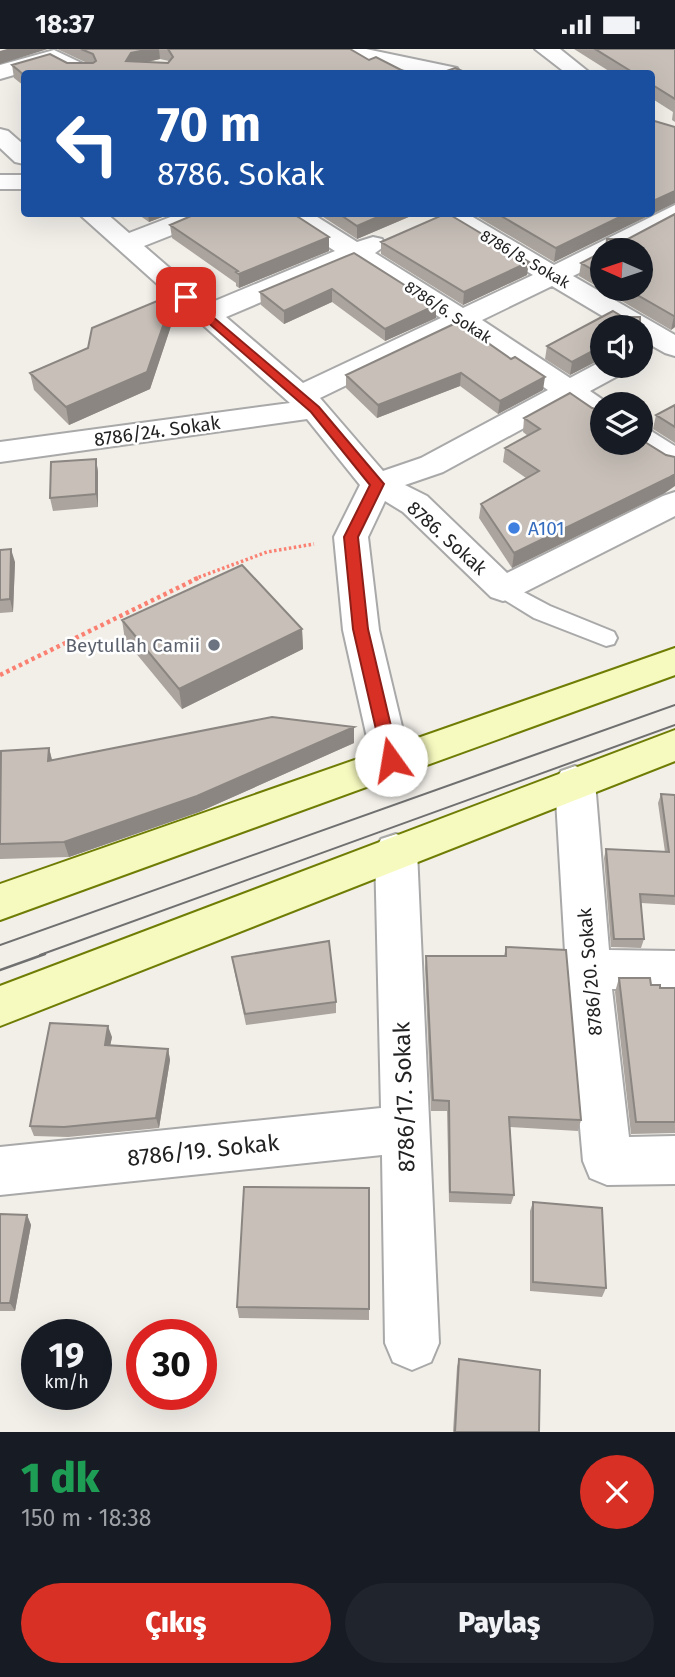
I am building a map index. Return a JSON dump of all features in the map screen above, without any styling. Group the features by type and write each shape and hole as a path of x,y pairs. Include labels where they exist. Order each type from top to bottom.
{"street":[{"path":"546,49 575,70"},
{"path":"0,72 54,56 79,70"},
{"path":"345,56 433,70"},
{"path":"0,137 21,154"},
{"path":"0,182 21,182"},
{"name":"8786/24. Sokak","path":"628,238 675,213"},
{"name":"8786. Sokak","path":"95,217 308,403 377,484 415,504 503,589"},
{"path":"125,244 196,217"},
{"name":"8786/6. Sokak","path":"298,217 462,319 590,405"},
{"path":"207,315 434,220"},
{"name":"8786/8. Sokak","path":"434,220 555,276 664,344"},
{"name":"8786/24. Sokak","path":"0,452 308,403 462,319 590,258"},
{"path":"391,760 361,629 351,537 377,484 432,465 591,378"},
{"path":"653,446 675,460"},
{"path":"503,589 675,503"},
{"path":"0,902 391,760 675,661"},
{"path":"0,1006 675,745"},
{"name":"8786/20. Sokak","path":"575,782 588,969 607,1161 675,1160"},
{"name":"8786/17. Sokak","path":"396,851 412,1343"},
{"path":"588,969 675,970"},
{"name":"8786/19. Sokak","path":"0,1171 405,1129"}],"lane":[{"name":"8786. Sokak","path":"503,589 542,613 607,638"}],"path":[{"path":"0,675 207,573 267,552 351,537"}],"building":[{"path":"81,49 150,49 131,53 126,61 168,63 173,57 168,49 350,49 369,60 376,57 401,70 21,70 21,72 12,65 50,54 67,63 93,63 96,61 93,54"},
{"path":"595,49 675,49 675,99 655,86 655,70 629,70"},
{"path":"655,121 675,127 675,191 655,200"},
{"path":"675,214 674,316 648,301 653,301 653,238 630,238"},
{"path":"189,217 298,217 329,237 239,274 170,225"},
{"path":"344,217 378,217 357,226"},
{"path":"438,217 454,217 529,262 464,292 381,242"},
{"path":"503,217 620,217 556,248"},
{"path":"354,253 436,305 385,329 332,289 284,311 260,292"},
{"path":"590,258 590,268 581,263"},
{"path":"174,294 147,372 66,407 30,373 88,348 92,328"},
{"path":"458,322 511,359 515,357 545,377 500,401 461,373 378,405 346,375"},
{"path":"590,323 590,352 572,362 547,346"},
{"path":"570,393 590,407 590,455 653,455 653,447 675,457 675,474 514,553 481,504 539,471 505,448 540,429 524,418"},
{"path":"675,405 675,427 656,415"},
{"path":"96,459 96,494 50,498 51,462"},
{"path":"11,549 10,599 0,600 0,550"},
{"name":"Beytullah Camii","path":"242,565 302,629 179,689 122,620"},
{"path":"272,717 354,727 197,796 64,842 0,844 1,751 49,748 48,761"},
{"path":"661,794 675,795 675,896 640,894 644,939 614,939 606,849 669,852"},
{"path":"329,941 336,1002 245,1014 232,957"},
{"path":"506,947 566,950 581,1120 509,1117 514,1195 450,1192 449,1101 433,1100 426,956 506,956"},
{"path":"619,978 650,978 651,985 675,988 675,1122 636,1122"},
{"path":"50,1023 108,1026 105,1045 168,1049 156,1118 64,1127 30,1126"},
{"path":"244,1187 369,1188 369,1309 237,1307"},
{"path":"533,1202 602,1208 606,1288 533,1282"},
{"path":"0,1214 27,1215 10,1303 0,1303"},
{"path":"459,1359 540,1370 539,1432 455,1432"}],"tram line":[{"path":"0,945 675,705"},
{"path":"40,955 675,725"},
{"path":"0,970 45,954"}],"place":[{"name":"A101","path":"514,528"},
{"name":"Beytullah Camii","path":"214,645"}],"route":[{"path":"186,297 315,409 377,484 351,537 361,629 391,760"}]}
